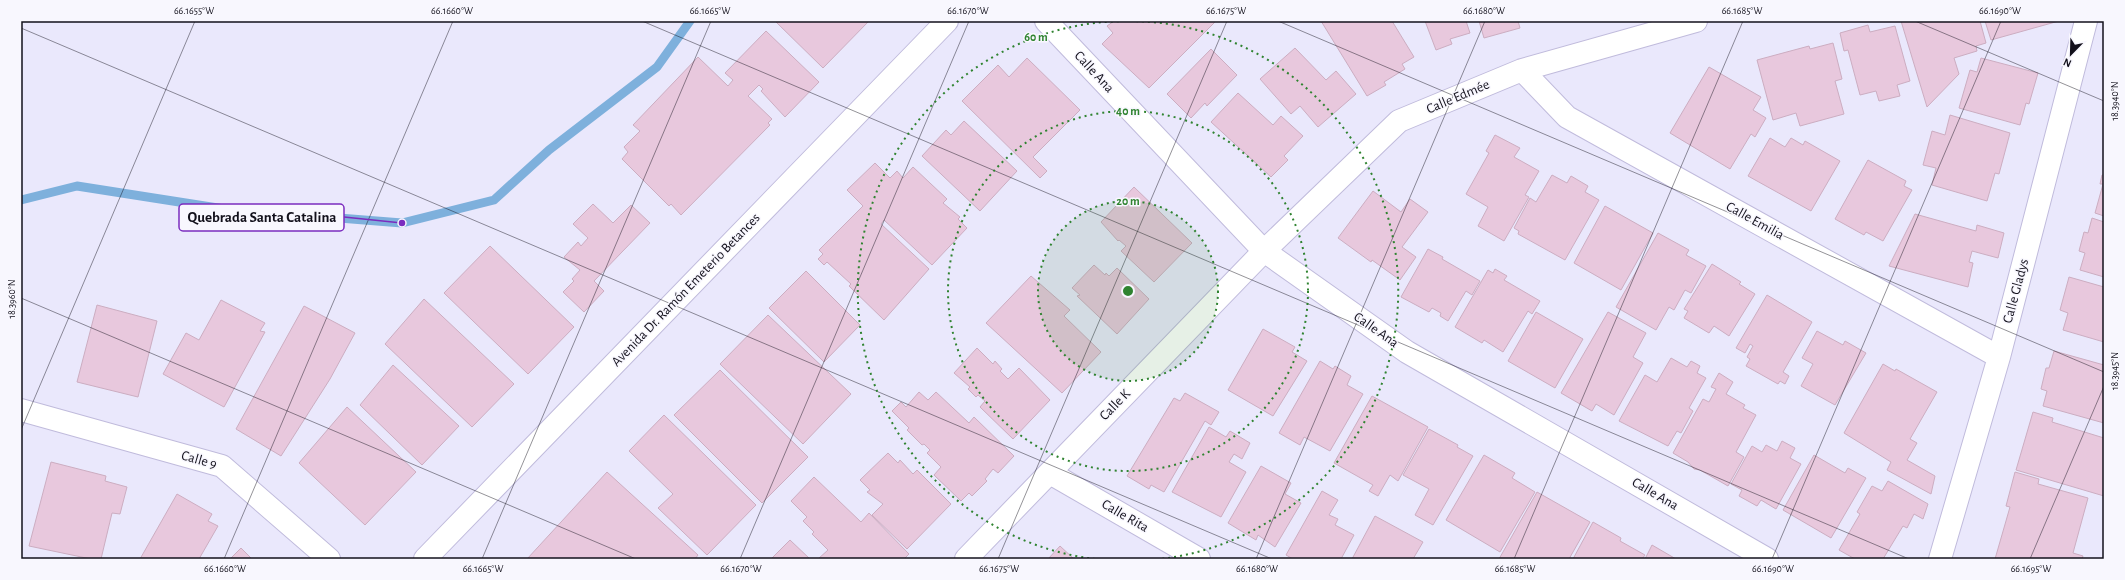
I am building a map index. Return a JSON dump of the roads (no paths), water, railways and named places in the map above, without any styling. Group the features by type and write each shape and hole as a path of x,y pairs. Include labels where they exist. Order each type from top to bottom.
{"street":[{"name":"Avenida Dr. Ramón Emeterio Betances","path":"425,559 947,21"},
{"name":"Calle Ana","path":"1046,21 1264,251 1407,352 1767,559"},
{"name":"Calle Edmée","path":"1264,251 1399,121 1522,70 1696,21"},
{"name":"Calle Gladys","path":"1940,559 1999,357 2086,21"},
{"name":"Calle Emilia","path":"1522,70 1567,117 1999,357"},
{"name":"Calle K","path":"966,559 1264,251"},
{"name":"Calle 9","path":"30,412 222,466 329,559"},
{"name":"Calle Rita","path":"1050,473 1199,559"}],"waterway":[{"path":"21,200 77,186 224,209 402,223 494,200 549,150 657,67 690,21"}],"place":[{"name":"Quebrada Santa Catalina","path":"402,223"}]}
